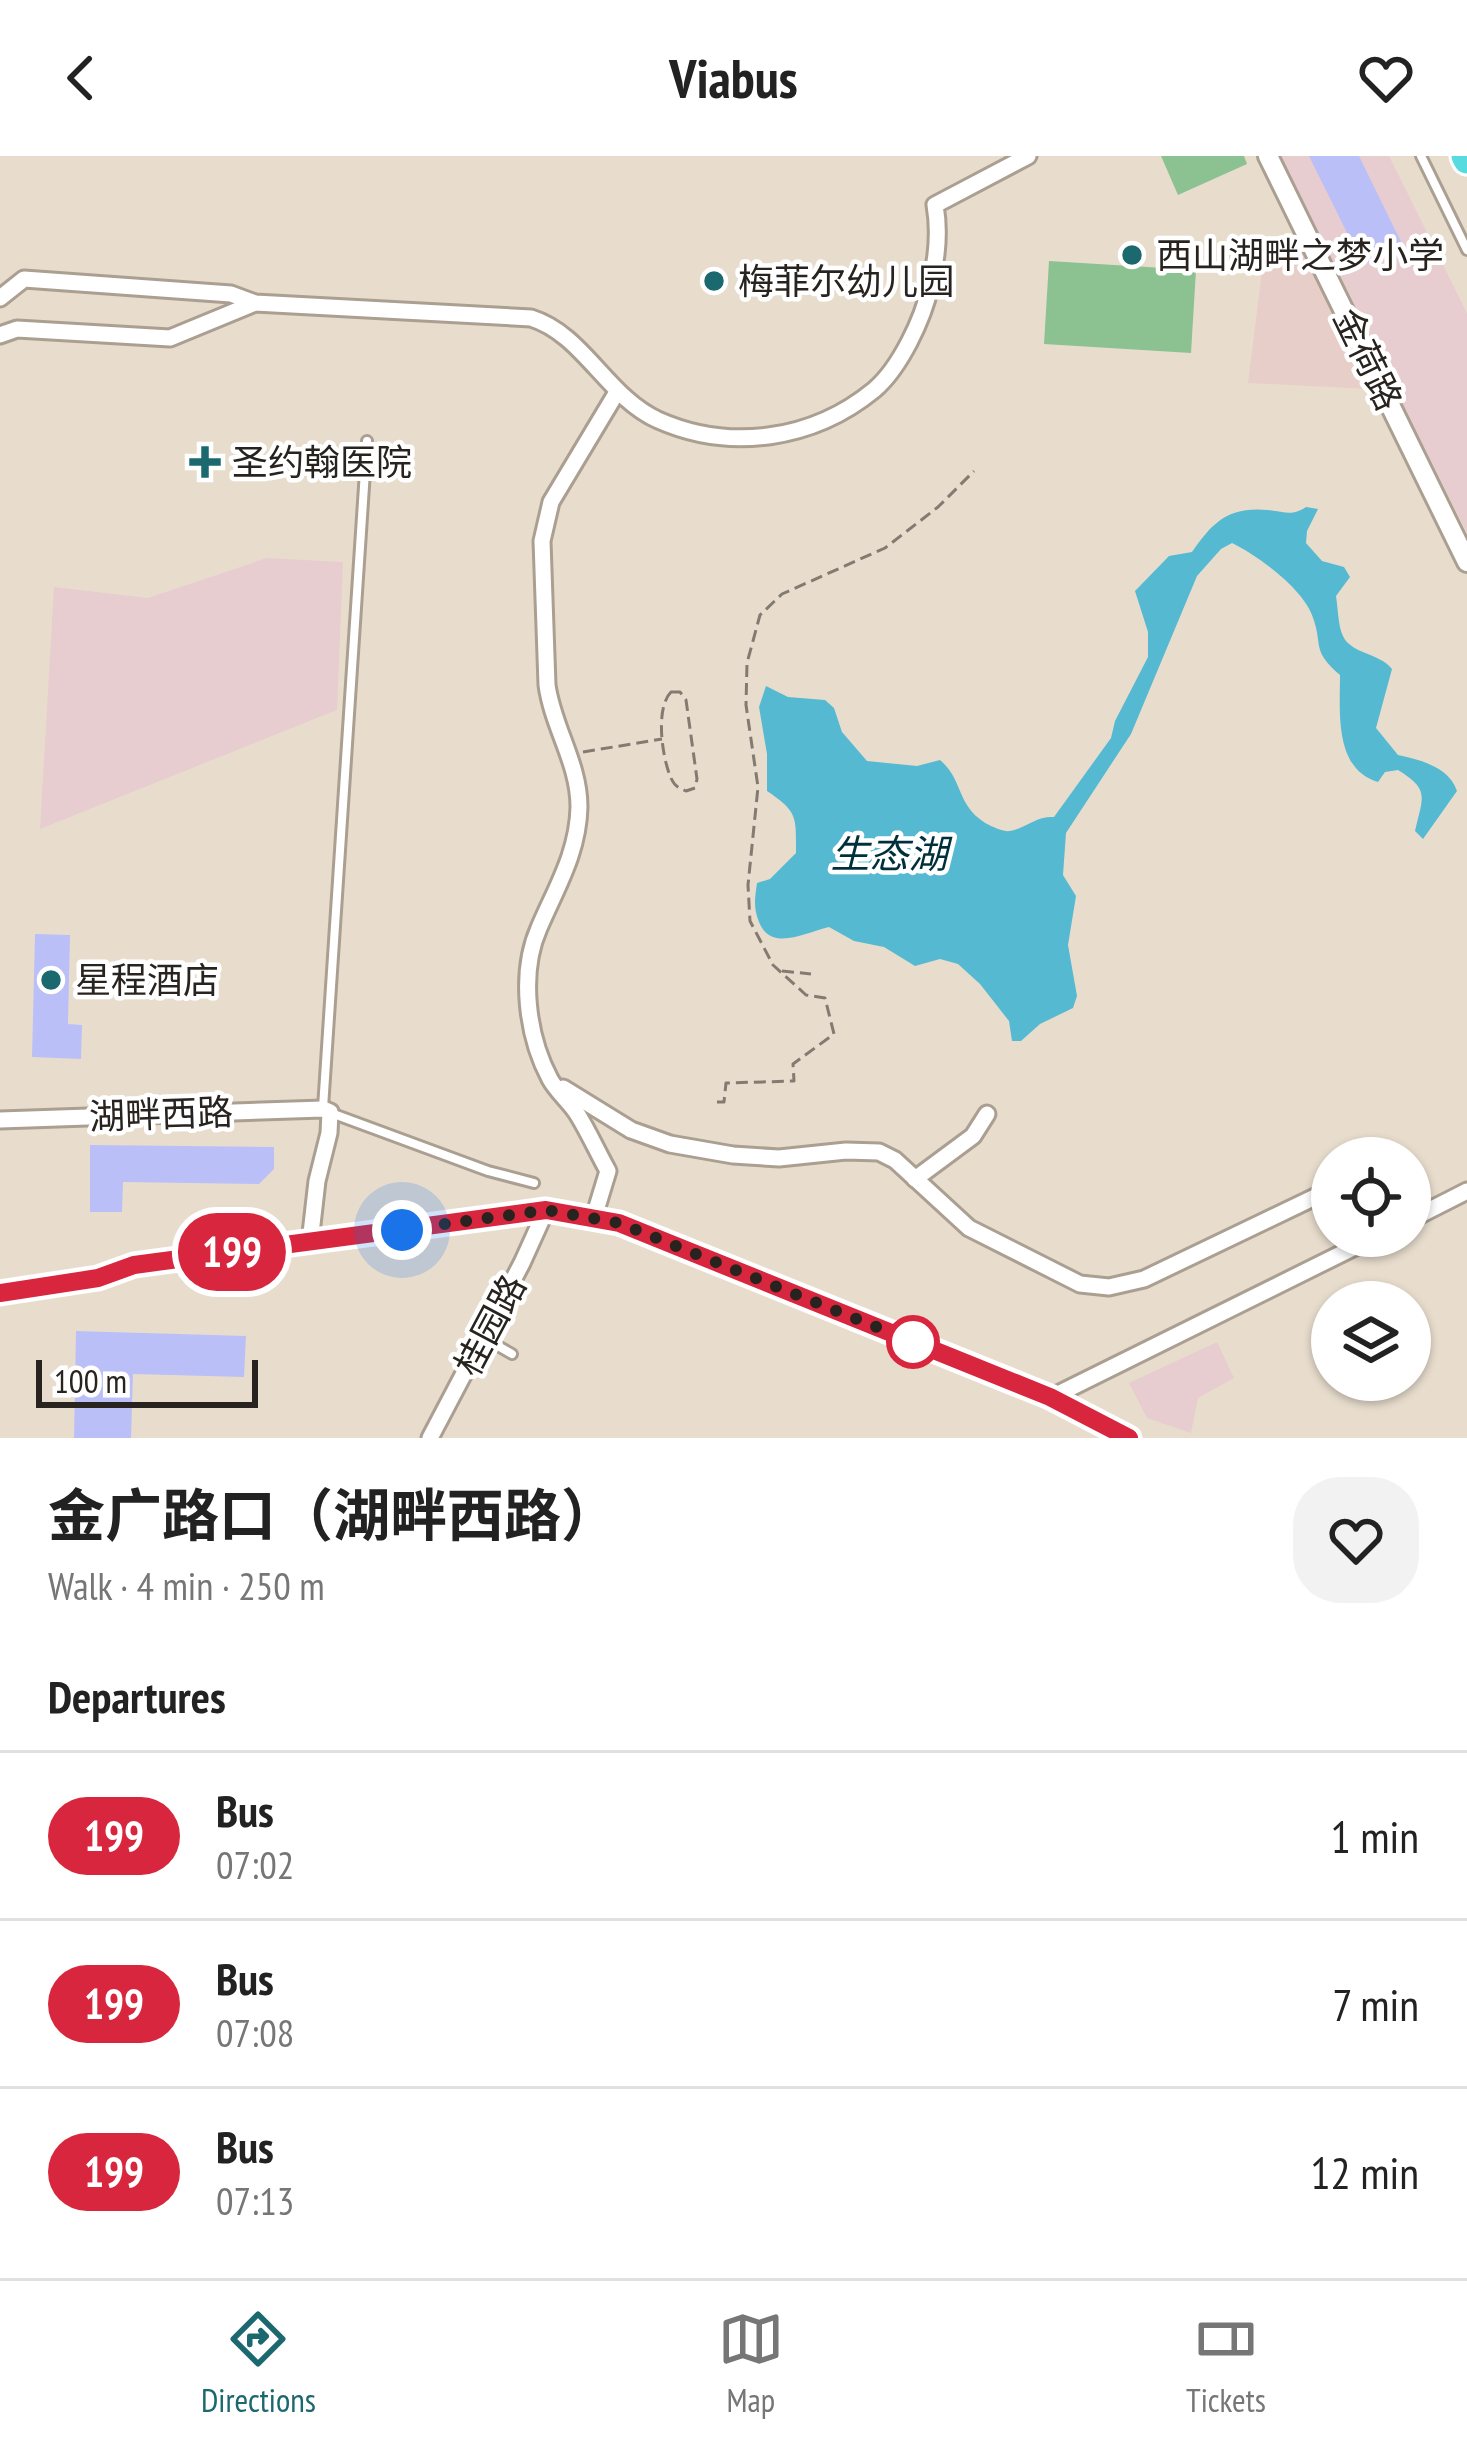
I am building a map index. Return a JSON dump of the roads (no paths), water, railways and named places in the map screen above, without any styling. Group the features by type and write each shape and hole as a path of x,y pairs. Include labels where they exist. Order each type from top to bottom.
{"street":[{"path":"0,298 24,279 231,294 255,303 531,318 563,334 617,392 651,417 717,438 764,439 801,430 876,388 913,334 926,305 937,254 935,205 1028,156"},
{"name":"金荷路","path":"1268,156 1467,562"},
{"path":"0,335 16,329 170,338 255,303"},
{"path":"595,1217 608,1172 576,1112 551,1080 535,1037 529,966 537,931 572,856 579,814 569,754 547,685 542,541 551,502 617,392"},
{"path":"551,1080 631,1130 670,1144 779,1158 879,1152 895,1160 969,1228 1080,1284 1109,1287 1144,1279 1311,1199"},
{"path":"310,1242 329,1133 326,1111"},
{"name":"湖畔西路","path":"0,1120 326,1111"},
{"path":"915,1179 973,1136 987,1114"},
{"path":"1431,1209 1467,1191"},
{"path":"0,1293 98,1278 134,1265 546,1210 619,1223 1050,1397 1129,1438"},
{"name":"桂园路","path":"430,1438 546,1210"},
{"path":"1050,1397 1334,1257"}],"lane":[{"path":"1421,156 1467,250"},
{"path":"367,441 326,1111 488,1171 534,1183"},
{"path":"483,1337 512,1354"}],"water":[{"name":"生态湖","path":"1306,507 1318,509 1306,543 1322,561 1344,567 1350,577 1336,596 1343,636 1392,669 1376,728 1398,755 1441,770 1457,791 1423,839 1415,831 1422,795 1415,783 1398,770 1385,772 1378,782 1364,775 1347,752 1340,722 1340,675 1321,653 1307,605 1278,573 1232,543 1197,576 1131,734 1066,833 1063,875 1076,896 1068,945 1077,996 1073,1008 1040,1024 1021,1041 1012,1041 1009,1021 958,964 940,959 915,966 884,947 854,941 829,927 789,938 764,931 756,912 757,883 770,879 796,853 793,816 767,791 759,707 766,686 788,697 825,700 834,708 842,732 867,761 917,766 940,760 971,811 991,826 1010,831 1054,817 1111,738 1148,657 1148,632 1135,591 1169,556 1192,552 1214,525 1232,514 1254,509 1292,513"}],"place":[{"name":"西山湖畔之梦小学","path":"1132,255"},
{"name":"梅菲尔幼儿园","path":"714,281"},
{"name":"圣约翰医院","path":"205,462"},
{"name":"星程酒店","path":"51,980"}]}
